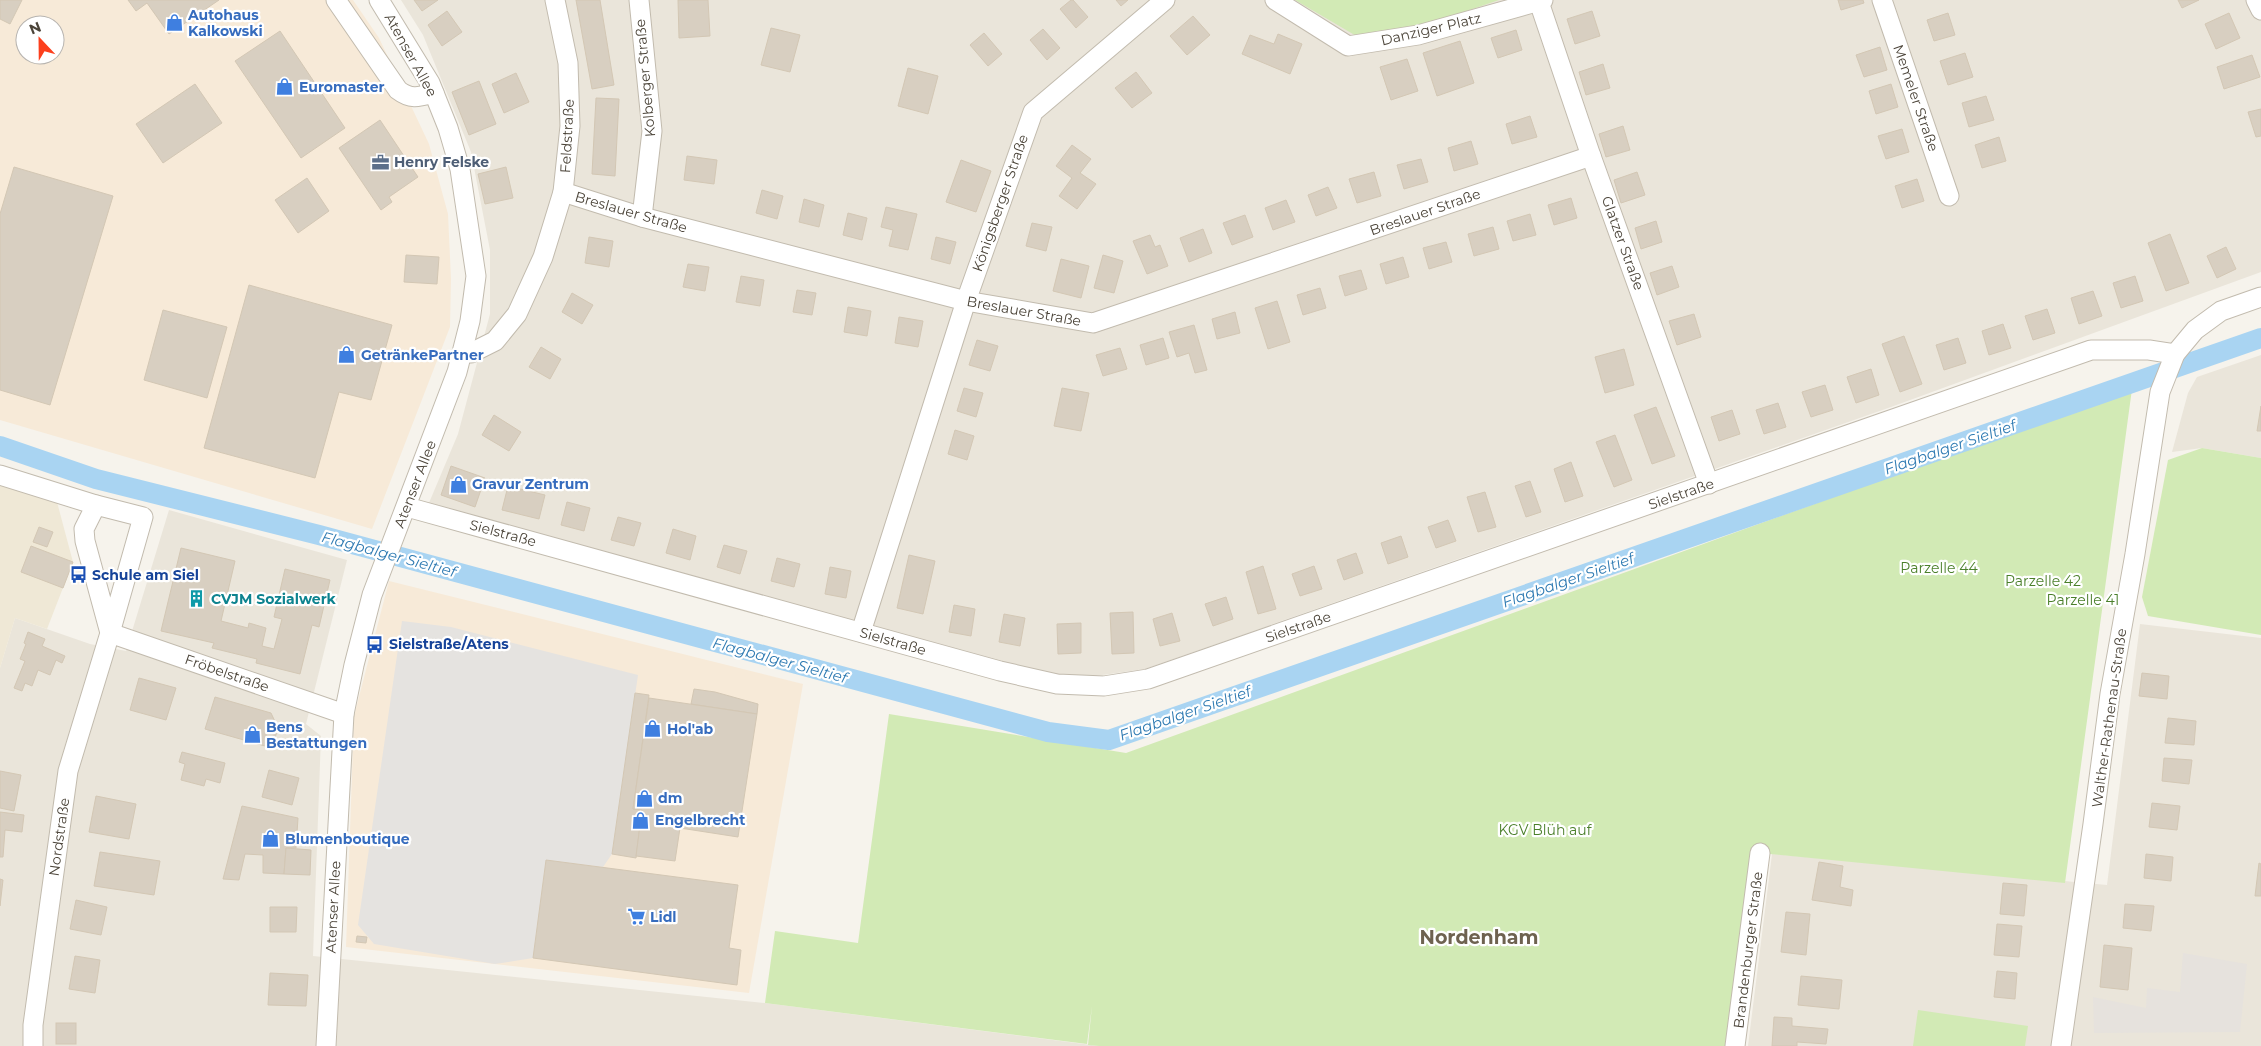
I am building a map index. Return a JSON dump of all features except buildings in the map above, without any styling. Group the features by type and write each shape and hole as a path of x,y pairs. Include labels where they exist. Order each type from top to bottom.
{"street":[{"path":"336,0 398,90 406,96 414,98 434,93"},
{"name":"Atenser Allee","path":"326,1046 344,714 354,665 378,578 398,531 457,372 470,320 476,276 460,169 448,128 434,93 404,39 379,0"},
{"name":"Feldstraße","path":"462,353 471,353 495,341 517,314 543,257 563,192 570,126 568,63 555,0"},
{"name":"Kolberger Straße","path":"639,0 652,131 642,216"},
{"name":"Königsberger Straße","path":"861,632 966,301 1033,112 1166,0"},
{"name":"Danziger Platz","path":"1275,0 1348,46 1418,35 1541,1"},
{"name":"Memeler Straße","path":"1882,0 1949,196"},
{"path":"2256,0 2261,10"},
{"name":"Glatzer Straße","path":"1541,1 1591,156 1709,484"},
{"name":"Breslauer Straße","path":"563,192 642,216 966,301 1093,323 1591,156"},
{"path":"2173,359 2195,330 2221,311 2261,297"},
{"name":"Sielstraße","path":"407,507 1000,671 1057,684 1104,686 1148,679 2092,350 2150,350 2173,359"},
{"name":"Walther-Rathenau-Straße","path":"2061,1046 2110,694 2135,554 2160,392 2173,359"},
{"path":"0,475 96,505 84,529 85,541 110,633"},
{"name":"Nordstraße","path":"33,1046 33,1025 68,771 143,517 96,505"},
{"name":"Fröbelstraße","path":"110,633 344,714"},
{"name":"Brandenburger Straße","path":"1735,1046 1760,853"}],"shaded area":[{"path":"0,0 353,0 379,38 429,144 448,214 451,279 450,327 372,529 0,420"},
{"path":"401,0 2261,0 2261,272 1891,407 1145,669 1088,677 1037,674 426,510 458,434 490,314 490,250 471,152 423,35"},
{"path":"2261,355 2261,458 2202,448 2172,452 2188,393 2197,377"},
{"path":"0,482 57,502 73,562 47,629 15,618 0,668"},
{"path":"169,510 347,560 306,724 321,736 313,956 765,1003 1099,1046 0,1046 0,668 15,618 90,644 126,651"},
{"path":"389,581 803,684 749,993 346,947 354,716"},
{"path":"402,621 451,627 638,675 612,854 603,867 546,860 533,958 495,964 374,944 358,925"},
{"path":"2140,624 2261,638 2261,1046 1748,1046 1772,854 2107,885"},
{"path":"2183,953 2247,964 2240,1032 2094,1033 2093,997 2146,1008 2147,988 2180,992"}],"green space":[{"path":"1295,0 1499,0 1384,39 1358,37"},
{"name":"KGV Blüh auf","path":"2132,389 2065,883 1760,853 1727,1046 1099,1046 1088,1045 1092,1006 1087,1044 765,1003 775,931 858,943 889,714 1126,753"},
{"path":"2202,448 2261,458 2261,635 2148,616 2142,597 2168,460"},
{"path":"1918,1010 2028,1026 2025,1046 1913,1046"}],"waterway":[{"name":"Flagbalger Sieltief","path":"0,446 96,479 319,535 1048,732 1109,740 2261,338"}],"place":[{"name":"Autohaus Kalkowski","path":"174,23"},
{"name":"Euromaster","path":"285,87"},
{"name":"Henry Felske","path":"380,162"},
{"name":"GetränkePartner","path":"347,355"},
{"name":"Gravur Zentrum","path":"458,484"},
{"name":"Schule am Siel","path":"78,575"},
{"name":"CVJM Sozialwerk","path":"197,599"},
{"name":"Sielstraße/Atens","path":"375,644"},
{"name":"Hol'ab","path":"653,729"},
{"name":"Bens Bestattungen","path":"252,735"},
{"name":"dm","path":"644,798"},
{"name":"Engelbrecht","path":"641,820"},
{"name":"Blumenboutique","path":"271,839"},
{"name":"Lidl","path":"636,917"}],"district":[{"name":"Nordenham","path":"1479,937"}],"park label":[{"name":"Parzelle 44","path":"1939,568"},
{"name":"Parzelle 42","path":"2043,581"},
{"name":"Parzelle 41","path":"2083,600"}]}
